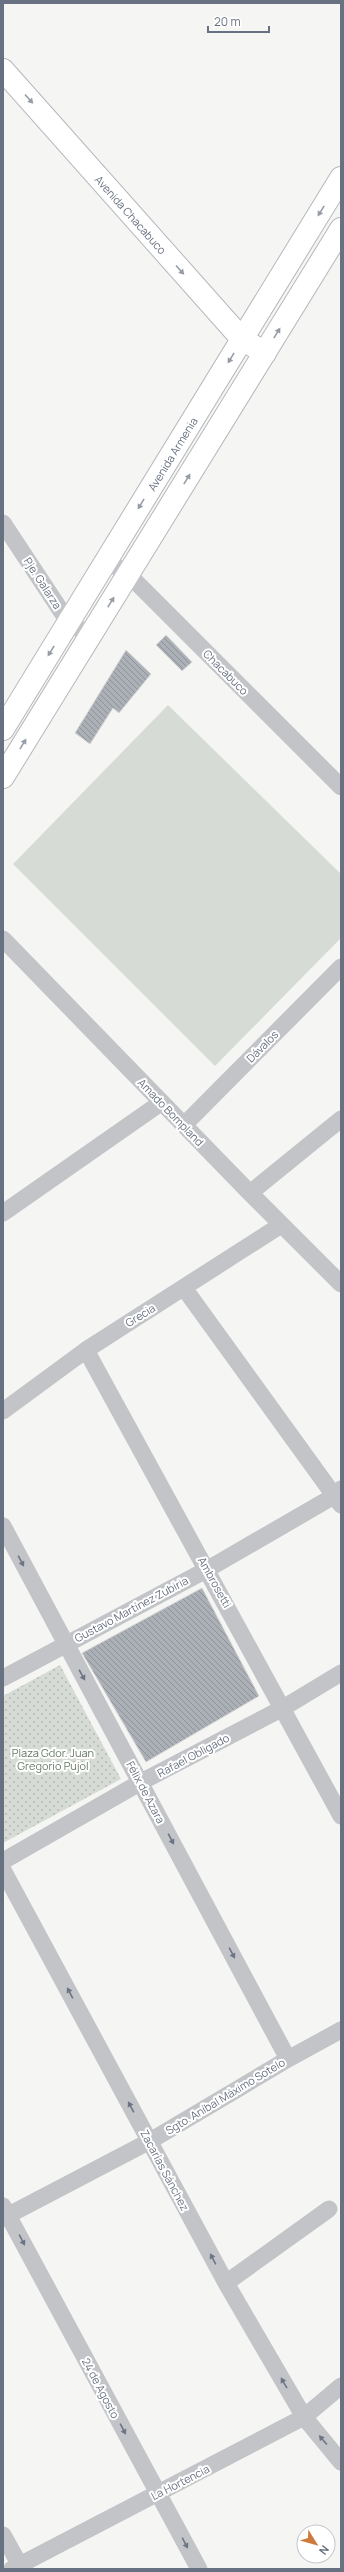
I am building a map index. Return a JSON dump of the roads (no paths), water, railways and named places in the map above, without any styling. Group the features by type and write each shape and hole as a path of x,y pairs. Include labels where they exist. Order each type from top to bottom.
{"main road":[{"name":"Avenida Chacabuco","path":"3,70 242,339 265,353"},
{"name":"Avenida Armenia","path":"3,729 341,178"},
{"path":"3,777 341,229"}],"street":[{"name":"Pje. Galarza","path":"3,523 69,623 90,635"},
{"name":"Chacabuco","path":"107,561 128,574 341,787"},
{"name":"Amado Bompland","path":"3,939 250,1193 341,1284"},
{"name":"Dávalos","path":"184,1125 341,967"},
{"path":"5,1206 162,1102"},
{"path":"250,1193 340,1122"},
{"name":"Grecia","path":"3,1411 86,1350 281,1224"},
{"path":"184,1288 339,1497"},
{"name":"Ambrosetti","path":"86,1350 208,1569 341,1816"},
{"name":"Gustavo Martínez Zubiria","path":"3,1678 64,1644 208,1569 339,1497"},
{"name":"Félix de Azara","path":"3,1526 64,1644 288,2058"},
{"name":"Rafael Obligado","path":"3,1861 140,1782 283,1708 341,1673"},
{"name":"Zacarías Sánchez","path":"3,1870 226,2283 304,2417 340,2459"},
{"name":"Sgto. Aníbal Máximo Sotelo","path":"5,2213 150,2141 288,2058 341,2030"},
{"path":"226,2283 329,2209"},
{"name":"24 de Agosto","path":"5,2213 199,2569"},
{"name":"La Hortencia","path":"18,2568 304,2417 341,2386"},
{"path":"3,2535 18,2568"}],"park label":[{"name":"Plaza Gdor. Juan Gregorio Pujol","path":"53,1758"}]}
